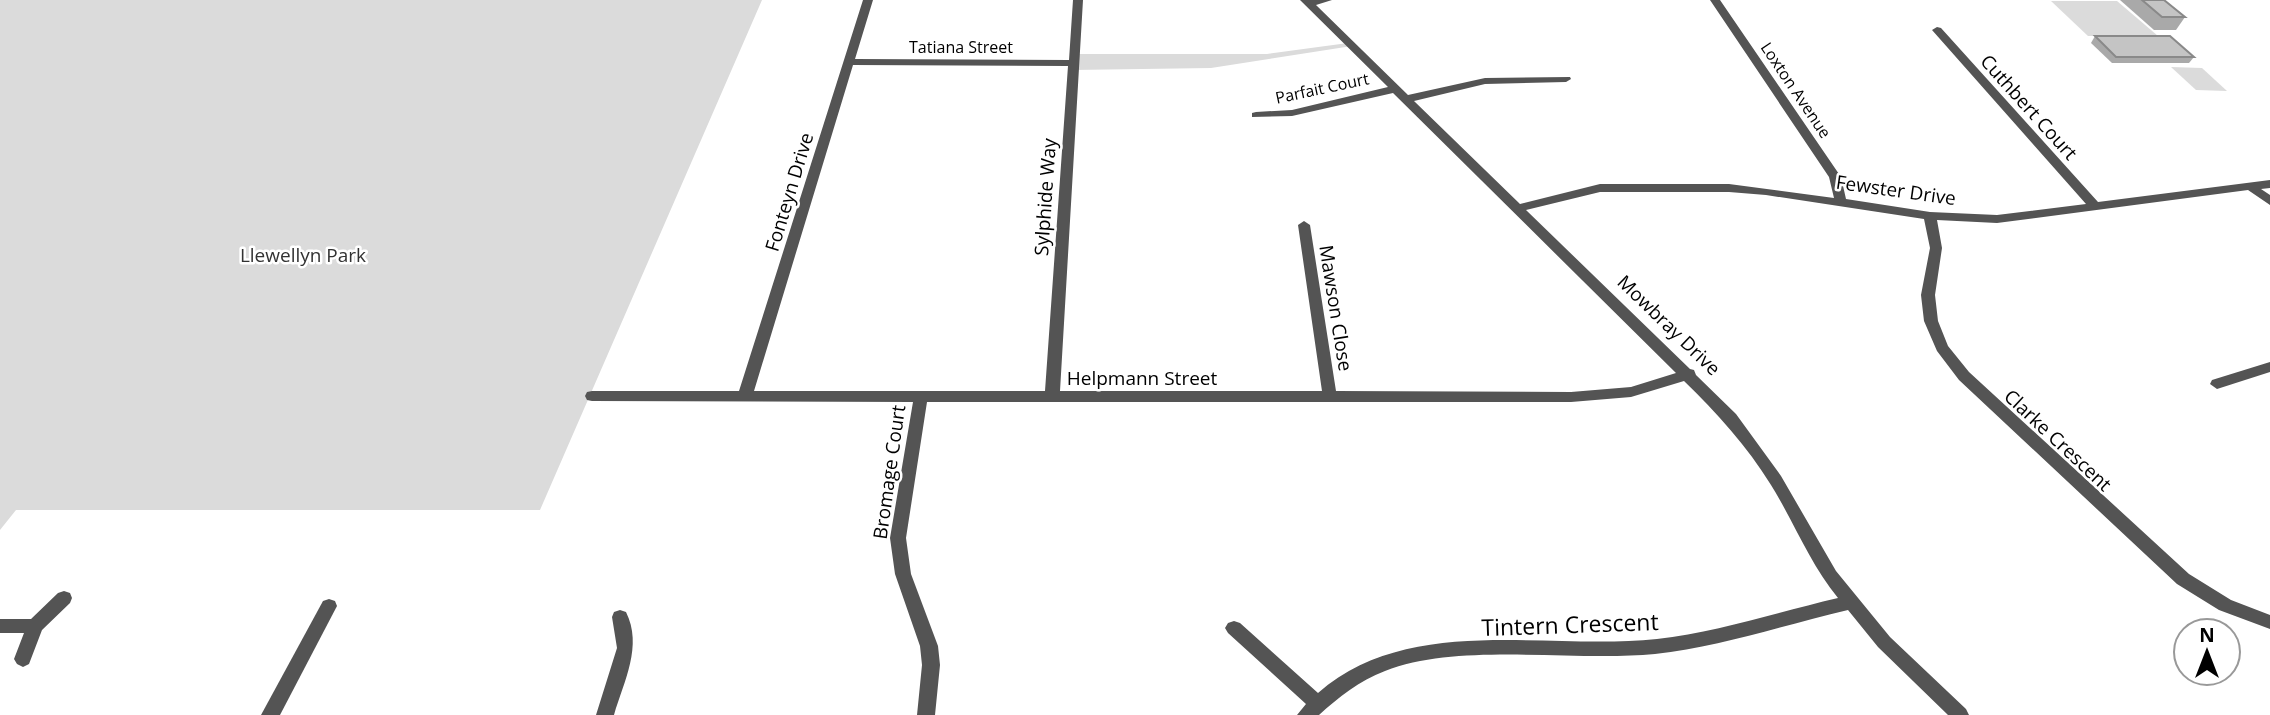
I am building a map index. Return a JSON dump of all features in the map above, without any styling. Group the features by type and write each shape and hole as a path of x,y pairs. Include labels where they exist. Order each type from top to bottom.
{"street":[{"name":"Fonteyn Drive","path":"745,396 868,0"},
{"name":"Sylphide Way","path":"1052,397 1078,0"},
{"path":"1307,2 1327,0"},
{"name":"Loxton Avenue","path":"1715,0 1835,177 1841,202"},
{"name":"Mowbray Drive","path":"1307,2 1731,418 1756,449 1818,558 1850,602 1884,642 1960,715"},
{"name":"Cuthbert Court","path":"1937,30 2096,207"},
{"name":"Tatiana Street","path":"849,62 1073,63"},
{"path":"1406,99 1485,81 1566,79"},
{"name":"Parfait Court","path":"1256,115 1292,113 1395,89"},
{"name":"Fewster Drive","path":"1518,208 1587,189 1747,189 1930,216 1997,219 2270,184"},
{"path":"2251,187 2270,201"},
{"name":"Clarke Crescent","path":"1930,216 1936,248 1928,295 1931,321 1942,348 1964,376 2183,579 2225,605 2270,622"},
{"name":"Mawson Close","path":"1304,225 1330,397"},
{"path":"2217,384 2270,367"},
{"name":"Helpmann Street","path":"592,396 1595,396 1647,388 1689,374"},
{"name":"Bromage Court","path":"921,397 898,538 904,574 929,646 931,665 926,715"},
{"path":"23,659 35,626 64,598"},
{"name":"Tintern Crescent","path":"1312,709 1367,669 1411,654 1450,650 1614,649 1660,646 1850,602"},
{"path":"270,715 329,606"},
{"path":"605,715 626,648 620,617"},
{"path":"0,626 35,626"},
{"path":"1234,628 1312,709"}],"green space":[{"name":"Llewellyn Park","path":"0,0 762,0 540,510 16,510 0,530"},
{"path":"2051,1 2117,1 2158,36 2088,36"},
{"path":"1348,43 1352,46 1211,68 1073,70 1074,54 1267,54"},
{"path":"2171,67 2202,68 2227,91 2196,90"}],"building":[{"path":"2142,0 2164,0 2185,17 2162,17"},
{"path":"2095,36 2170,36 2194,57 2116,57"}]}
